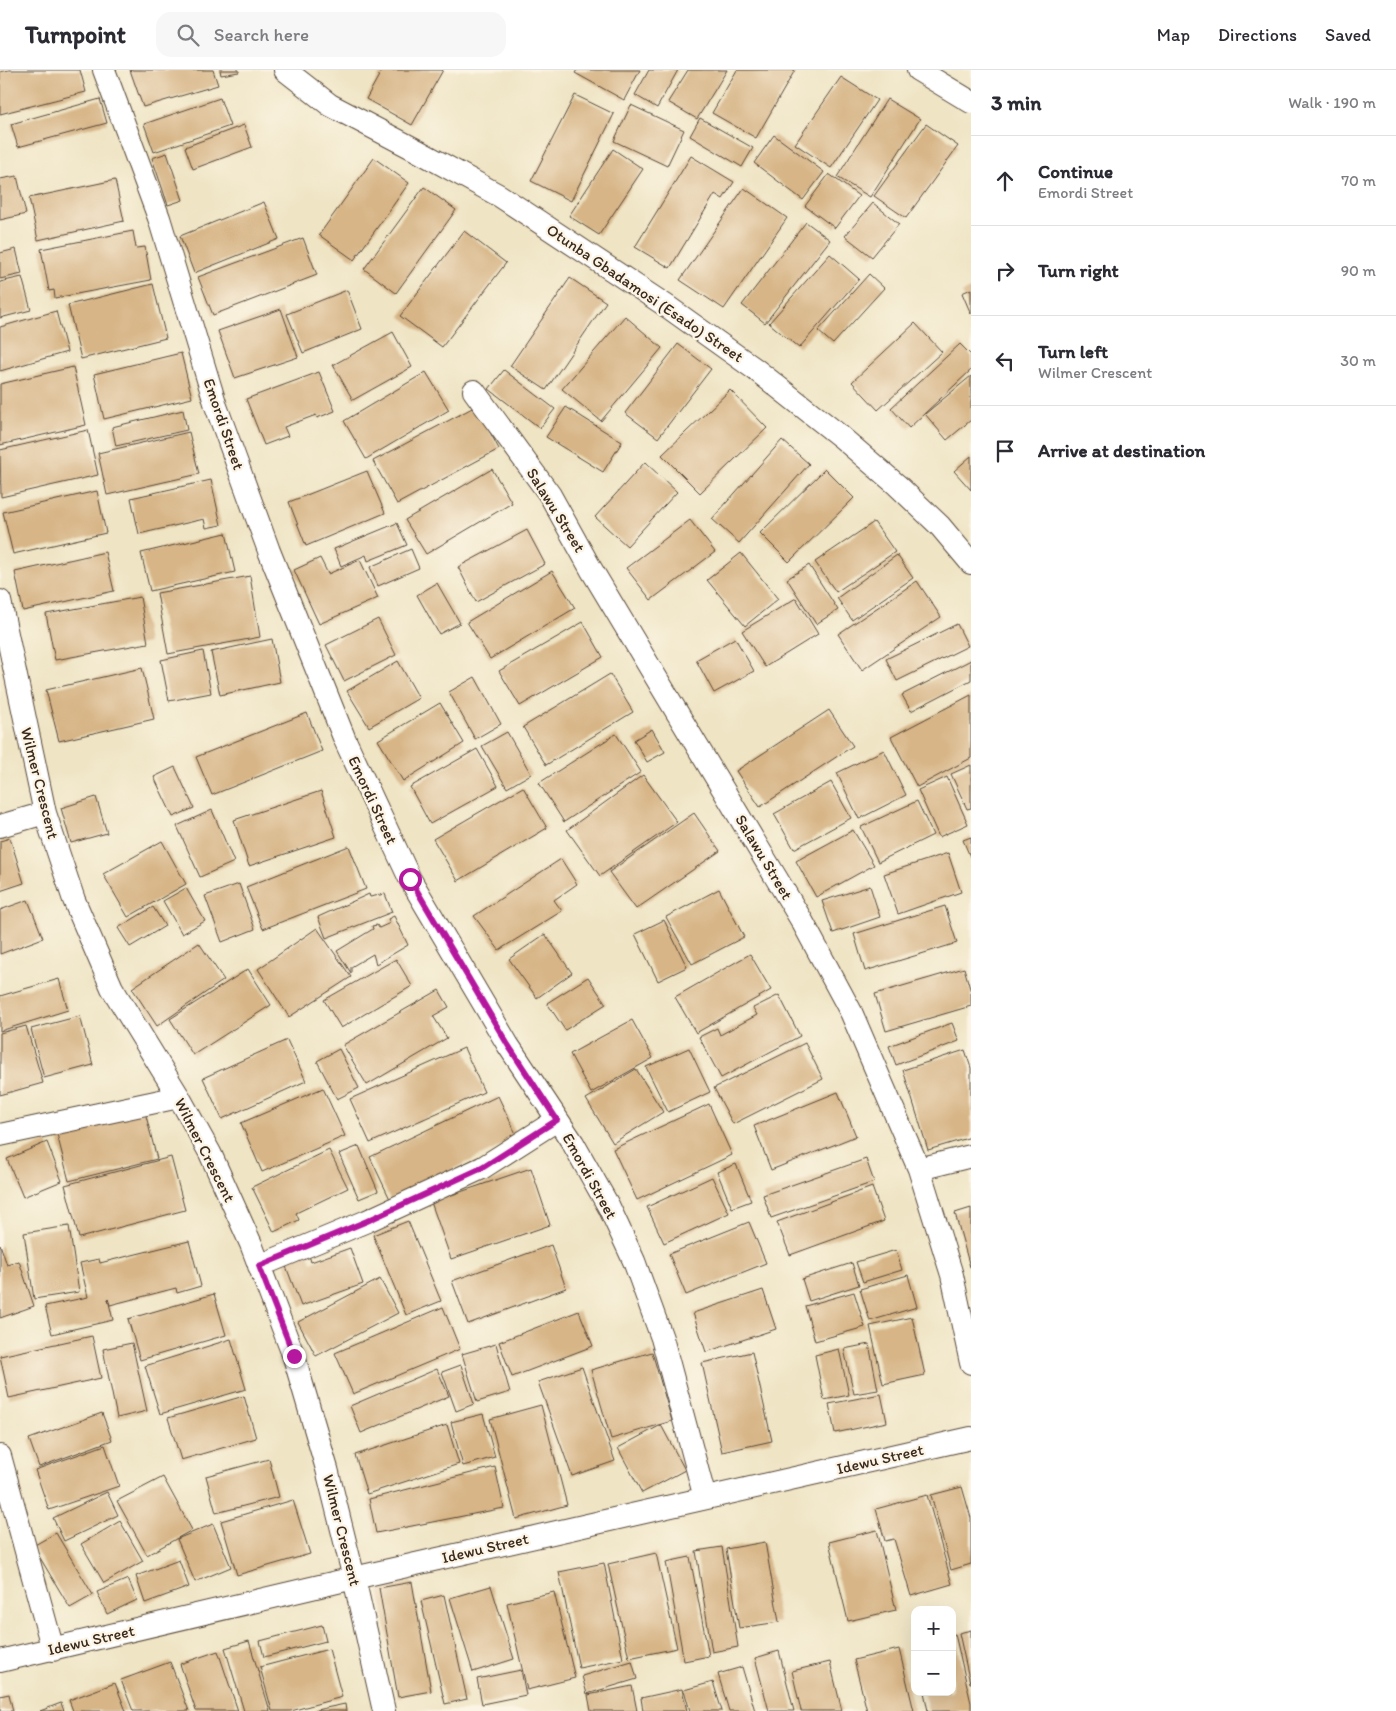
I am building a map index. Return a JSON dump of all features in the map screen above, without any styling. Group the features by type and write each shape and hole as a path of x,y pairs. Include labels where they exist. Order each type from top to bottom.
{"street":[{"name":"Emordi Street","path":"104,70 159,218 216,406 269,551 345,740 410,879 508,1045 573,1143 609,1207 634,1261 662,1338 705,1498"},
{"name":"Otunba Gbadamosi (Esado) Street","path":"285,70 330,105 500,196 660,302 755,369 840,436 897,485 940,526 971,563"},
{"path":"918,70 971,102"},
{"name":"Salawu Street","path":"474,391 550,495 606,594 802,921 851,1012 919,1169 952,1275 971,1363"},
{"name":"Wilmer Crescent","path":"0,601 45,813 74,900 112,988 179,1097 210,1152 259,1266 294,1356 327,1468 384,1711"},
{"path":"0,826 45,813"},
{"path":"0,1135 179,1097"},
{"path":"259,1266 367,1221 482,1168 557,1120"},
{"path":"919,1169 971,1156"},
{"name":"Idewu Street","path":"0,1661 354,1578 971,1438"},
{"path":"0,1456 53,1650"}],"building":[{"path":"9,70 80,70 86,92 0,114 0,72"},
{"path":"130,70 213,70 218,85 143,107"},
{"path":"220,70 239,70 239,72 221,75"},
{"path":"382,70 443,70 412,125 366,99"},
{"path":"577,70 640,70 624,100 575,73"},
{"path":"649,70 678,70 657,108 635,95"},
{"path":"688,70 727,70 697,119 668,102"},
{"path":"737,70 795,70 756,138 712,113"},
{"path":"841,77 877,100 831,168 795,144"},
{"path":"575,95 614,114 571,201 531,181"},
{"path":"220,98 230,126 154,152 144,124"},
{"path":"100,99 107,123 18,147 11,124"},
{"path":"887,99 920,119 870,197 837,177"},
{"path":"631,105 684,130 667,166 614,141"},
{"path":"700,118 753,148 742,167 690,136"},
{"path":"926,124 958,146 906,218 874,196"},
{"path":"244,125 252,147 193,169 185,147"},
{"path":"774,135 824,172 803,200 754,163"},
{"path":"613,149 643,169 599,235 569,216"},
{"path":"167,153 183,200 168,205 152,158"},
{"path":"691,156 734,182 723,199 715,194 670,268 635,247"},
{"path":"374,158 409,183 354,260 319,235"},
{"path":"829,174 859,196 835,228 805,206"},
{"path":"17,176 26,214 0,220 0,179"},
{"path":"115,180 124,221 38,240 29,198"},
{"path":"424,187 456,210 396,293 364,269"},
{"path":"744,188 787,218 724,309 680,280"},
{"path":"264,202 279,239 194,273 180,236"},
{"path":"873,203 899,224 872,257 845,236"},
{"path":"806,222 830,240 765,323 742,305"},
{"path":"133,231 136,248 145,247 151,280 55,298 54,290 49,291 41,249"},
{"path":"464,231 506,263 442,347 400,316"},
{"path":"303,238 317,275 213,315 198,277"},
{"path":"16,249 22,274 0,279 0,253"},
{"path":"830,254 859,279 799,348 769,323"},
{"path":"869,274 884,288 833,344 818,331"},
{"path":"22,277 31,310 0,318 0,282"},
{"path":"570,278 606,302 546,390 510,366"},
{"path":"153,284 166,338 81,359 68,305"},
{"path":"971,289 971,314 962,293"},
{"path":"347,290 362,329 303,353 287,314"},
{"path":"281,309 298,357 235,378 218,331"},
{"path":"56,311 67,352 0,371 0,327"},
{"path":"625,316 662,348 601,421 562,389"},
{"path":"915,323 942,352 878,410 852,382"},
{"path":"393,332 412,367 353,400 333,365"},
{"path":"678,344 711,369 658,438 625,413"},
{"path":"960,344 971,355 971,370 909,428 891,408"},
{"path":"181,353 192,398 104,419 94,374"},
{"path":"73,367 86,425 0,445 0,384"},
{"path":"504,370 555,409 540,428 489,389"},
{"path":"319,372 335,411 317,418 316,415 284,427 288,436 264,445 246,399"},
{"path":"426,372 449,410 366,459 344,421"},
{"path":"971,376 971,420 947,440 925,414"},
{"path":"730,390 767,428 700,493 662,455"},
{"path":"476,406 499,449 397,504 373,461"},
{"path":"566,407 622,442 603,472 546,437"},
{"path":"183,410 187,430 116,446 112,427"},
{"path":"88,430 98,475 1,497 0,450"},
{"path":"189,432 199,474 107,495 98,453"},
{"path":"782,440 809,464 739,543 712,519"},
{"path":"971,456 971,490 954,471"},
{"path":"645,462 677,492 627,546 595,517"},
{"path":"492,469 512,503 426,554 405,520"},
{"path":"825,469 854,498 789,562 760,533"},
{"path":"367,471 385,513 306,546 289,502"},
{"path":"211,480 221,525 206,528 204,519 139,534 131,498"},
{"path":"97,491 106,533 13,554 3,512"},
{"path":"690,520 715,552 651,600 626,568"},
{"path":"874,522 895,552 836,592 815,562"},
{"path":"397,523 407,545 368,561 366,555 341,566 334,549"},
{"path":"527,530 545,564 476,602 458,567"},
{"path":"226,533 235,572 150,591 141,553"},
{"path":"411,549 419,568 378,586 370,567"},
{"path":"105,552 114,591 23,611 15,572"},
{"path":"741,553 778,599 745,626 707,580"},
{"path":"897,555 913,578 852,620 837,598"},
{"path":"320,558 328,574 360,560 378,598 319,624 294,570"},
{"path":"809,565 838,610 816,624 787,579"},
{"path":"552,571 575,608 490,659 467,622"},
{"path":"250,576 260,637 168,654 157,593"},
{"path":"917,581 941,617 862,670 838,634"},
{"path":"437,583 460,623 439,634 417,595"},
{"path":"140,597 148,643 55,660 46,614"},
{"path":"796,598 818,634 765,667 742,631"},
{"path":"378,619 396,655 344,681 326,645"},
{"path":"583,622 603,657 520,706 499,671"},
{"path":"957,624 968,646 897,681 886,659"},
{"path":"735,638 754,671 714,693 696,660"},
{"path":"272,639 280,682 220,695 211,652"},
{"path":"203,651 211,693 169,701 161,660"},
{"path":"971,660 971,680 911,711 902,695"},
{"path":"398,661 419,698 369,727 347,691"},
{"path":"142,668 154,719 59,741 46,690"},
{"path":"610,674 633,712 546,765 523,727"},
{"path":"475,677 501,724 475,739 449,692"},
{"path":"971,695 971,758 917,787 891,737"},
{"path":"440,703 464,743 403,781 378,740"},
{"path":"829,710 853,746 760,807 736,771"},
{"path":"307,713 322,751 212,795 196,757"},
{"path":"652,729 665,752 647,762 634,740"},
{"path":"507,732 531,774 507,788 482,746"},
{"path":"616,734 641,772 564,822 539,783"},
{"path":"477,749 498,786 430,824 410,787"},
{"path":"884,750 906,795 859,819 837,773"},
{"path":"971,765 971,808 967,809 951,774"},
{"path":"175,767 194,808 173,817 154,777"},
{"path":"643,775 677,822 600,876 567,830"},
{"path":"947,777 968,824 939,837 918,790"},
{"path":"831,782 851,818 794,849 774,814"},
{"path":"523,787 547,828 458,881 433,839"},
{"path":"321,791 336,837 249,866 234,820"},
{"path":"96,797 107,833 71,843 61,808"},
{"path":"917,801 933,835 878,862 861,827"},
{"path":"212,810 234,862 200,877 177,826"},
{"path":"694,813 720,851 636,909 609,872"},
{"path":"853,830 874,865 816,897 796,861"},
{"path":"971,837 971,859 963,840"},
{"path":"10,838 24,883 0,891 0,841"},
{"path":"162,841 186,884 128,917 103,874"},
{"path":"349,846 366,889 263,929 246,887"},
{"path":"948,853 961,892 898,914 884,874"},
{"path":"561,859 577,884 554,900 562,911 499,950 474,916"},
{"path":"239,884 255,929 222,942 205,896"},
{"path":"870,886 880,917 833,933 822,901"},
{"path":"186,888 205,921 182,934 163,901"},
{"path":"719,889 744,937 692,964 666,917"},
{"path":"369,894 370,897 385,894 392,912 326,938 318,917"},
{"path":"28,900 43,938 0,954 0,910"},
{"path":"945,906 957,943 865,971 854,934"},
{"path":"153,907 165,926 130,947 118,928"},
{"path":"394,916 408,945 376,964 373,954 351,967 351,973 337,951 373,929 372,926 377,925 379,928 390,923 388,919"},
{"path":"664,920 687,967 658,981 635,934"},
{"path":"317,928 351,977 289,1017 258,969"},
{"path":"545,934 572,973 537,998 509,959"},
{"path":"199,943 224,980 157,1026 132,988"},
{"path":"750,954 771,990 696,1033 675,997"},
{"path":"396,959 412,986 341,1028 324,1000"},
{"path":"964,968 971,992 971,1006 886,1031 875,994"},
{"path":"248,969 271,1005 193,1055 170,1019"},
{"path":"588,977 606,1004 565,1030 547,1003"},
{"path":"59,979 68,1010 0,1031 0,996"},
{"path":"439,990 449,1007 433,1016 447,1038 367,1085 343,1045"},
{"path":"779,995 800,1036 721,1078 699,1037 717,1028 720,1035 757,1015 753,1008"},
{"path":"80,1016 93,1065 44,1078 31,1029"},
{"path":"632,1020 653,1058 591,1093 570,1054"},
{"path":"952,1023 959,1041 896,1065 889,1046"},
{"path":"26,1026 43,1083 0,1095 0,1033"},
{"path":"287,1040 306,1081 222,1119 203,1078"},
{"path":"805,1043 823,1079 733,1124 714,1088"},
{"path":"464,1048 484,1092 370,1143 350,1099"},
{"path":"689,1048 710,1092 668,1112 646,1067"},
{"path":"339,1049 359,1088 337,1099 317,1061"},
{"path":"965,1050 971,1068 971,1137 928,1150 903,1070"},
{"path":"636,1069 663,1112 613,1143 586,1099"},
{"path":"323,1088 345,1136 262,1172 241,1123"},
{"path":"838,1092 856,1136 771,1170 754,1126"},
{"path":"498,1096 518,1138 390,1199 370,1157"},
{"path":"709,1104 732,1155 637,1200 613,1149"},
{"path":"145,1112 157,1159 69,1181 57,1134"},
{"path":"47,1142 62,1181 23,1197 7,1159"},
{"path":"359,1146 378,1191 359,1199 339,1154"},
{"path":"329,1150 348,1188 296,1213 299,1220 274,1232 252,1187"},
{"path":"171,1157 185,1210 79,1238 65,1185"},
{"path":"866,1159 874,1182 771,1218 763,1195"},
{"path":"736,1164 751,1201 732,1208 717,1172"},
{"path":"531,1168 550,1225 451,1259 431,1202"},
{"path":"712,1177 729,1213 664,1243 647,1207"},
{"path":"872,1187 884,1221 790,1255 777,1222"},
{"path":"971,1208 971,1267 970,1267 955,1213"},
{"path":"408,1221 441,1301 406,1315 373,1235"},
{"path":"749,1222 766,1263 686,1295 669,1254"},
{"path":"69,1226 79,1292 34,1299 24,1233"},
{"path":"189,1241 201,1286 177,1293 176,1288 110,1305 108,1299 113,1320 52,1334 45,1306 88,1297 80,1263 99,1259 100,1263"},
{"path":"0,1244 7,1265 19,1261 34,1306 0,1318"},
{"path":"551,1245 566,1288 468,1324 452,1281"},
{"path":"350,1248 363,1284 301,1306 284,1261 308,1252 311,1262"},
{"path":"896,1250 902,1270 863,1282 856,1262"},
{"path":"852,1263 859,1285 809,1301 802,1279"},
{"path":"908,1275 917,1307 870,1321 860,1289"},
{"path":"380,1279 398,1313 316,1356 298,1322"},
{"path":"763,1290 776,1329 706,1352 693,1313"},
{"path":"854,1292 865,1327 815,1341 805,1306"},
{"path":"214,1294 226,1335 140,1360 128,1319"},
{"path":"443,1307 460,1349 353,1394 335,1353"},
{"path":"579,1311 593,1346 512,1377 499,1342"},
{"path":"912,1317 925,1375 883,1384 870,1326"},
{"path":"92,1336 101,1378 9,1398 0,1356"},
{"path":"231,1339 246,1389 160,1414 145,1366"},
{"path":"132,1343 147,1411 117,1418 103,1349"},
{"path":"496,1344 510,1392 477,1402 462,1354"},
{"path":"869,1344 878,1390 854,1394 844,1349"},
{"path":"839,1349 849,1395 824,1400 815,1355"},
{"path":"652,1352 672,1421 611,1439 591,1370"},
{"path":"752,1352 772,1441 722,1452 702,1363"},
{"path":"461,1365 474,1404 456,1411 442,1372"},
{"path":"582,1367 615,1461 572,1476 538,1382"},
{"path":"437,1369 449,1396 361,1433 350,1406"},
{"path":"881,1394 887,1422 835,1433 829,1404"},
{"path":"244,1396 256,1438 181,1460 168,1418"},
{"path":"541,1405 567,1505 516,1519 490,1419"},
{"path":"102,1413 112,1440 39,1467 29,1439"},
{"path":"483,1414 495,1457 463,1466 451,1422"},
{"path":"447,1425 459,1464 367,1494 355,1455"},
{"path":"661,1425 685,1470 642,1493 618,1448"},
{"path":"105,1445 119,1486 49,1510 35,1470"},
{"path":"269,1459 279,1497 216,1513 206,1476"},
{"path":"495,1467 504,1508 376,1533 369,1499"},
{"path":"163,1477 192,1530 147,1555 117,1501"},
{"path":"962,1487 971,1518 971,1564 951,1570 931,1495"},
{"path":"107,1492 118,1515 64,1541 53,1518"},
{"path":"927,1495 952,1584 911,1596 894,1539 885,1541 876,1509"},
{"path":"293,1500 310,1554 237,1575 221,1521"},
{"path":"120,1521 143,1561 104,1583 81,1544"},
{"path":"213,1524 231,1567 195,1582 177,1539"},
{"path":"877,1530 896,1610 848,1621 829,1542"},
{"path":"56,1533 93,1595 70,1608 33,1546"},
{"path":"765,1542 779,1622 739,1628 726,1549"},
{"path":"722,1547 738,1647 712,1652 696,1551"},
{"path":"656,1553 677,1648 629,1658 608,1564"},
{"path":"690,1557 709,1656 684,1661 666,1562"},
{"path":"179,1560 189,1587 145,1603 136,1576"},
{"path":"604,1563 623,1659 579,1668 559,1572"},
{"path":"128,1579 137,1600 107,1614 97,1592"},
{"path":"412,1582 431,1691 398,1697 379,1588"},
{"path":"491,1586 514,1659 473,1672 450,1598"},
{"path":"554,1592 575,1678 527,1690 507,1603"},
{"path":"444,1595 467,1699 445,1704 421,1601"},
{"path":"322,1625 326,1641 264,1657 260,1641"},
{"path":"971,1630 971,1683 970,1683 959,1633"},
{"path":"956,1638 971,1703 971,1711 928,1711 925,1696 956,1696"},
{"path":"249,1641 270,1711 244,1711 225,1648"},
{"path":"329,1649 342,1697 291,1711 272,1711 260,1667"},
{"path":"899,1649 914,1711 867,1711 854,1660"},
{"path":"218,1651 238,1711 196,1711 180,1664"},
{"path":"779,1651 794,1711 769,1711 755,1658"},
{"path":"632,1661 637,1679 587,1694 582,1676"},
{"path":"170,1662 189,1711 133,1711 121,1680"},
{"path":"830,1662 842,1711 801,1711 792,1671"},
{"path":"742,1667 755,1711 729,1711 718,1674"},
{"path":"521,1670 526,1695 482,1704 477,1679"},
{"path":"713,1682 722,1711 690,1711 684,1690"},
{"path":"115,1683 126,1711 73,1711 69,1700"},
{"path":"632,1686 637,1711 591,1711 588,1695"},
{"path":"682,1689 687,1711 643,1711 641,1698"},
{"path":"9,1694 13,1711 0,1711 0,1696"},
{"path":"61,1703 64,1711 40,1711"},
{"path":"345,1704 346,1711 316,1711 316,1710"}],"route":[{"path":"294,1356 259,1266 367,1221 482,1168 557,1120 508,1045 410,879"}]}
